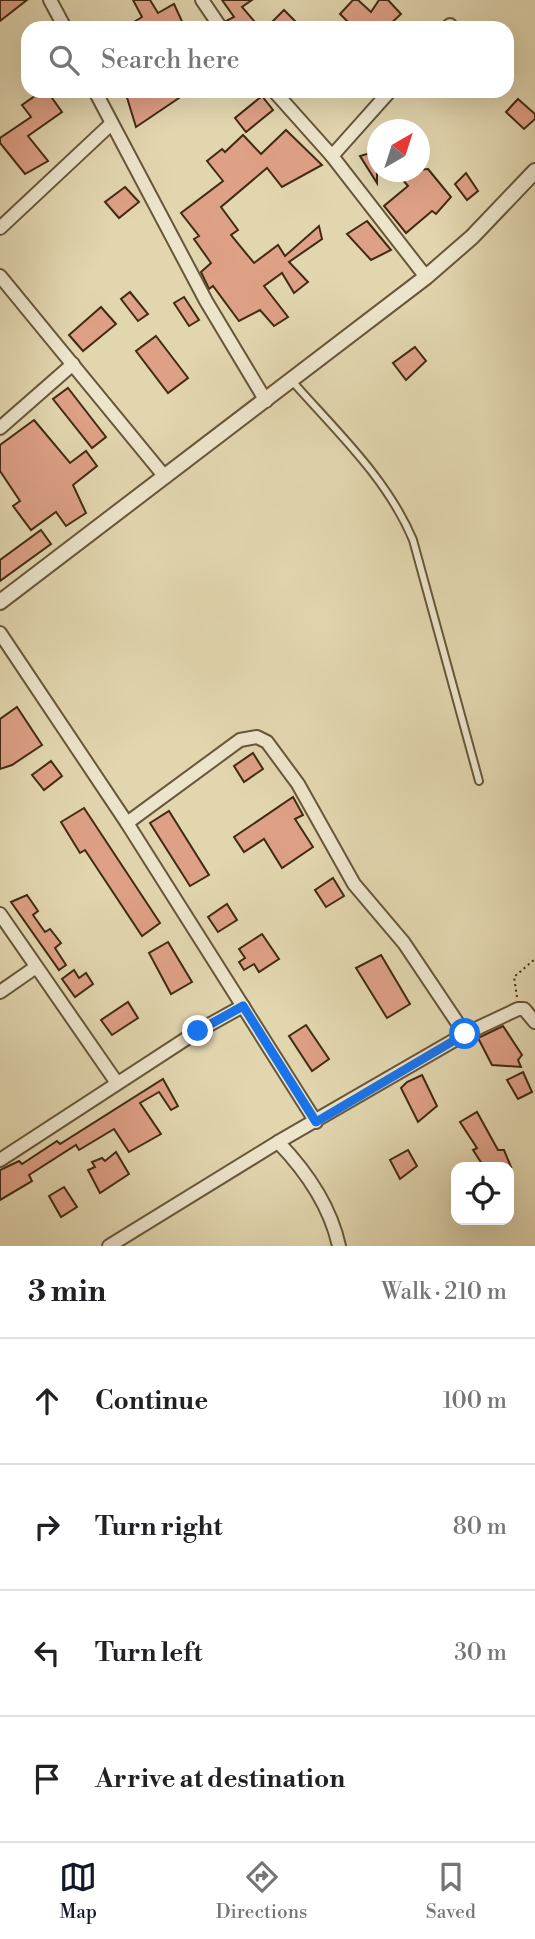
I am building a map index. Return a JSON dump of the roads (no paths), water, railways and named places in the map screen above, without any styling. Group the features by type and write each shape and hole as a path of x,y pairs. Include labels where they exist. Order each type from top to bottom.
{"street":[{"path":"50,0 61,21"},
{"path":"202,0 216,21"},
{"path":"98,98 206,301 266,401"},
{"path":"280,98 332,156 426,277"},
{"path":"332,156 384,98"},
{"path":"0,228 111,124"},
{"path":"0,602 292,382 426,277 472,237 535,171"},
{"path":"0,276 165,477"},
{"path":"0,428 73,364"},
{"path":"0,633 127,823 316,1122"},
{"path":"127,823 240,740 257,737 267,742 298,784 354,884 404,943 465,1034"},
{"path":"0,914 117,1083"},
{"path":"0,992 36,967"},
{"path":"0,1160 198,1031 243,1006"},
{"path":"109,1246 465,1034 518,1009 524,1009 535,1022"},
{"path":"278,1143 304,1170 333,1217 340,1246"}],"lane":[{"path":"292,382 382,483 402,513 413,540 479,781"}]}
